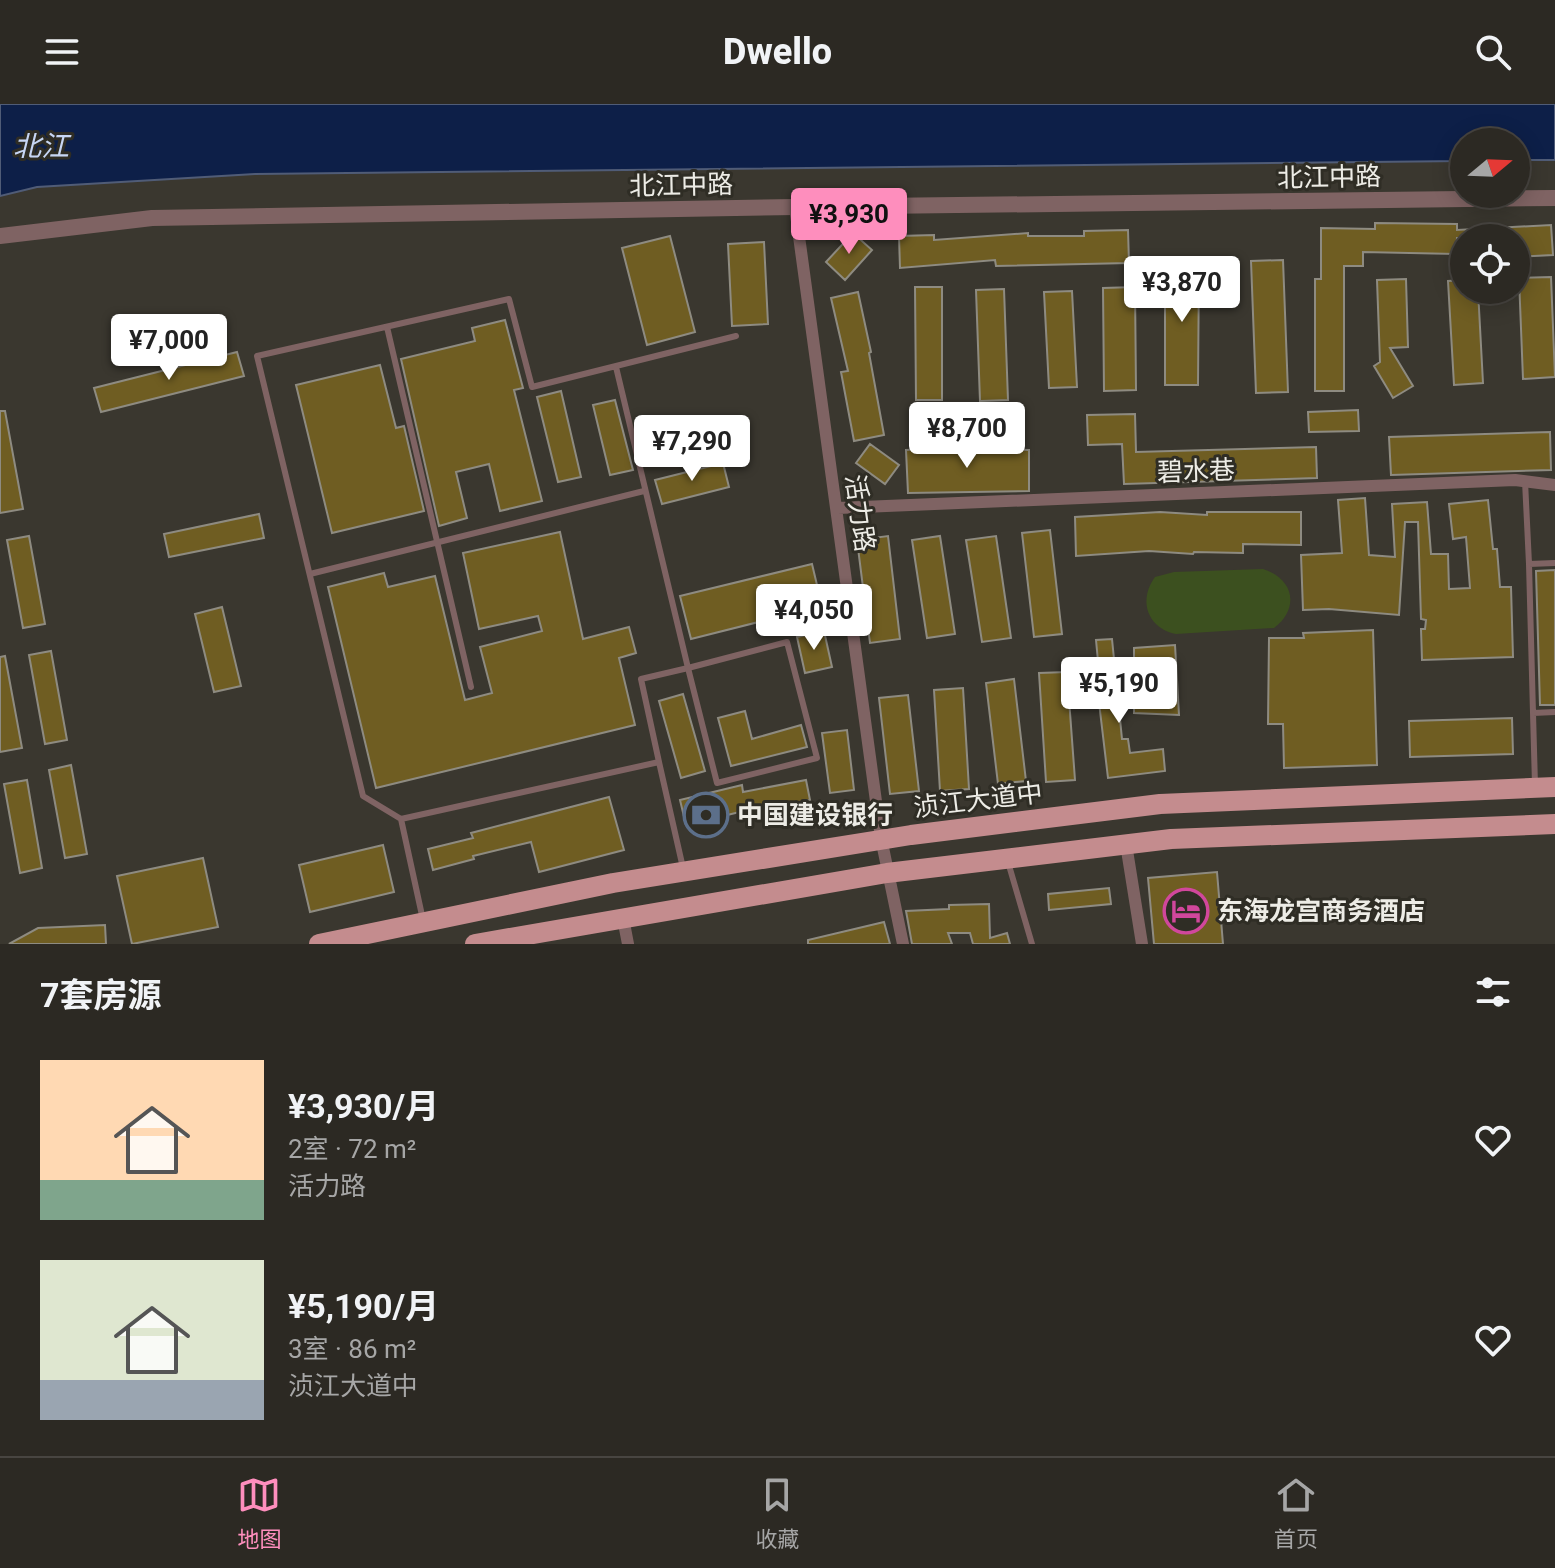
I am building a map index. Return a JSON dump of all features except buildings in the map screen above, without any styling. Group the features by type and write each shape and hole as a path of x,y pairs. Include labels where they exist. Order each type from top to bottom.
{"main road":[{"name":"浈江大道中","path":"319,944 423,921 881,838 1160,804 1545,788"},
{"path":"477,944 887,873 1126,844 1171,839 1555,824"}],"street":[{"name":"北江中路","path":"0,236 152,218 1555,198"},
{"name":"活力路","path":"795,207 881,838 903,944"},
{"name":"碧水巷","path":"838,508 1525,481 1555,485"},
{"path":"1126,844 1142,944"},
{"path":"623,918 628,944"}],"lane":[{"path":"659,762 401,819 363,796 257,356 509,299 532,387 736,336"},
{"path":"387,327 471,687"},
{"path":"616,367 644,491 688,668 717,783 817,758 787,642 688,668 641,679 683,872"},
{"path":"1525,481 1533,713 1545,788"},
{"path":"310,574 644,491"},
{"path":"1529,564 1555,563"},
{"path":"1533,713 1555,712"},
{"path":"401,819 423,921"},
{"path":"1007,859 1032,944"}],"green space":[{"path":"1263,569 1281,580 1290,595 1288,612 1274,628 1176,634 1158,626 1148,612 1147,595 1155,577 1174,572"}],"water":[{"name":"北江","path":"0,104 1555,104 1555,160 1530,160 1530,128 1450,128 1450,161 255,174 37,187 0,196"}],"place":[{"name":"中国建设银行","path":"706,815"},
{"name":"东海龙宫商务酒店","path":"1186,911"}]}
